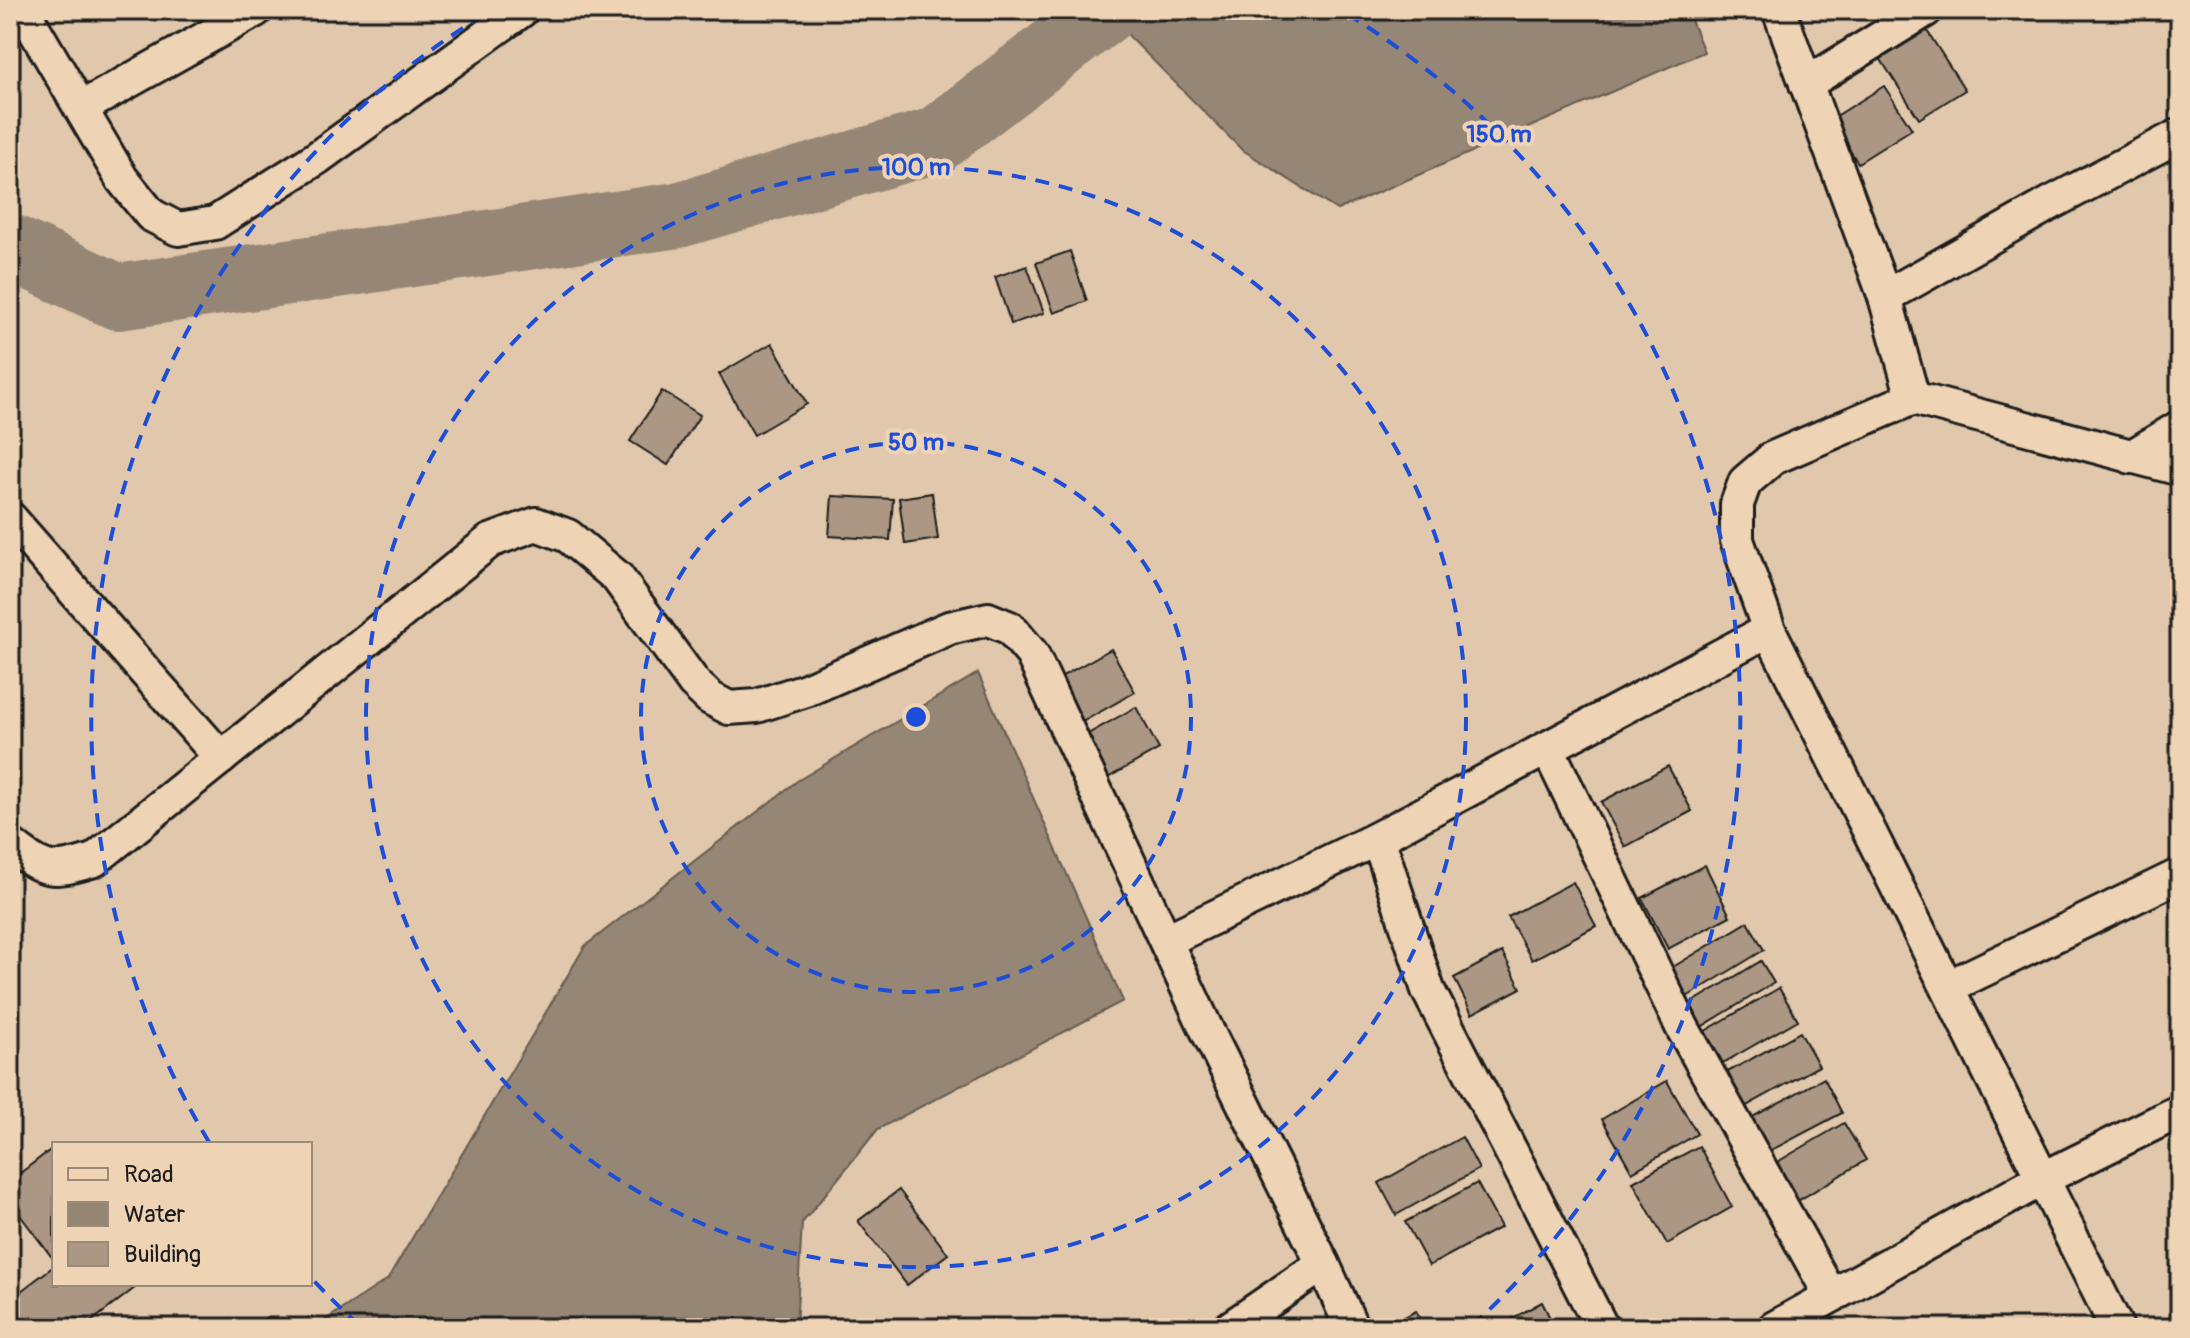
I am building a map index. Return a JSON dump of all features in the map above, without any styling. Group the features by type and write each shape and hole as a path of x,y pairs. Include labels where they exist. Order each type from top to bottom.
{"street":[{"path":"23,10 122,179 151,215 178,229 215,223 317,158 522,10"},
{"path":"81,108 256,10"},
{"path":"1779,10 1885,297 1913,398"},
{"path":"1806,84 1926,10"},
{"path":"1885,297 2051,203 2180,135"},
{"path":"2117,1328 1769,630 1737,540 1737,504 1745,482 1773,458 1913,398 2180,469"},
{"path":"2131,457 2180,427"},
{"path":"10,518 221,758"},
{"path":"10,844 34,863 61,870 94,860 490,541 536,524 568,536 617,577 694,683 710,698 729,708 757,706 806,690 949,628 988,619 1010,628 1032,654 1205,1026 1352,1328"},
{"path":"1167,940 1378,838 1769,630"},
{"path":"1548,749 1682,1027 1831,1296"},
{"path":"1378,838 1428,990 1602,1328"},
{"path":"1948,987 2180,875"},
{"path":"1774,1328 2044,1178 2180,1111"},
{"path":"1230,1328 1323,1264"}],"water":[{"path":"1103,10 1687,10 1704,52 1337,210 1241,149"},
{"path":"978,673 1123,1001 878,1129 802,1223 796,1328 313,1328 388,1279 585,946 797,781"}],"building":[{"path":"1922,23 1965,90 1919,119 1876,52"},
{"path":"1884,86 1912,129 1858,163 1830,120"},
{"path":"1070,251 1087,301 1054,313 1036,263"},
{"path":"1027,266 1044,313 1011,324 995,277"},
{"path":"772,343 807,404 754,435 719,374"},
{"path":"662,391 700,415 668,465 630,441"},
{"path":"932,493 938,539 905,544 899,498"},
{"path":"832,496 893,499 890,540 829,536"},
{"path":"1111,649 1135,692 1077,725 1052,682"},
{"path":"1136,707 1159,749 1104,780 1081,738"},
{"path":"1668,766 1692,811 1625,847 1601,802"},
{"path":"1705,865 1730,916 1668,949 1642,898"},
{"path":"1573,882 1596,926 1532,960 1508,917"},
{"path":"1748,922 1764,950 1685,998 1668,970"},
{"path":"1502,952 1521,988 1472,1014 1454,978"},
{"path":"1761,961 1774,983 1701,1027 1688,1005"},
{"path":"1779,988 1798,1020 1723,1063 1705,1031"},
{"path":"1800,1032 1819,1066 1743,1108 1724,1074"},
{"path":"1824,1078 1842,1113 1766,1153 1749,1119"},
{"path":"1667,1081 1697,1134 1632,1172 1602,1119"},
{"path":"1844,1123 1866,1160 1794,1203 1772,1165"},
{"path":"1462,1137 1479,1169 1396,1215 1379,1183"},
{"path":"1699,1146 1732,1207 1667,1244 1633,1182"},
{"path":"52,1149 52,1257 10,1202 10,1181"},
{"path":"1477,1183 1501,1227 1429,1266 1405,1222"},
{"path":"899,1190 948,1254 907,1285 858,1221"},
{"path":"52,1268 52,1286 137,1286 83,1328 10,1328 10,1294 13,1297"},
{"path":"1542,1302 1555,1328 1495,1328"},
{"path":"1416,1311 1426,1328 1383,1328"}],"waterway":[{"path":"10,247 118,297 678,215 936,140 1106,10"}]}
